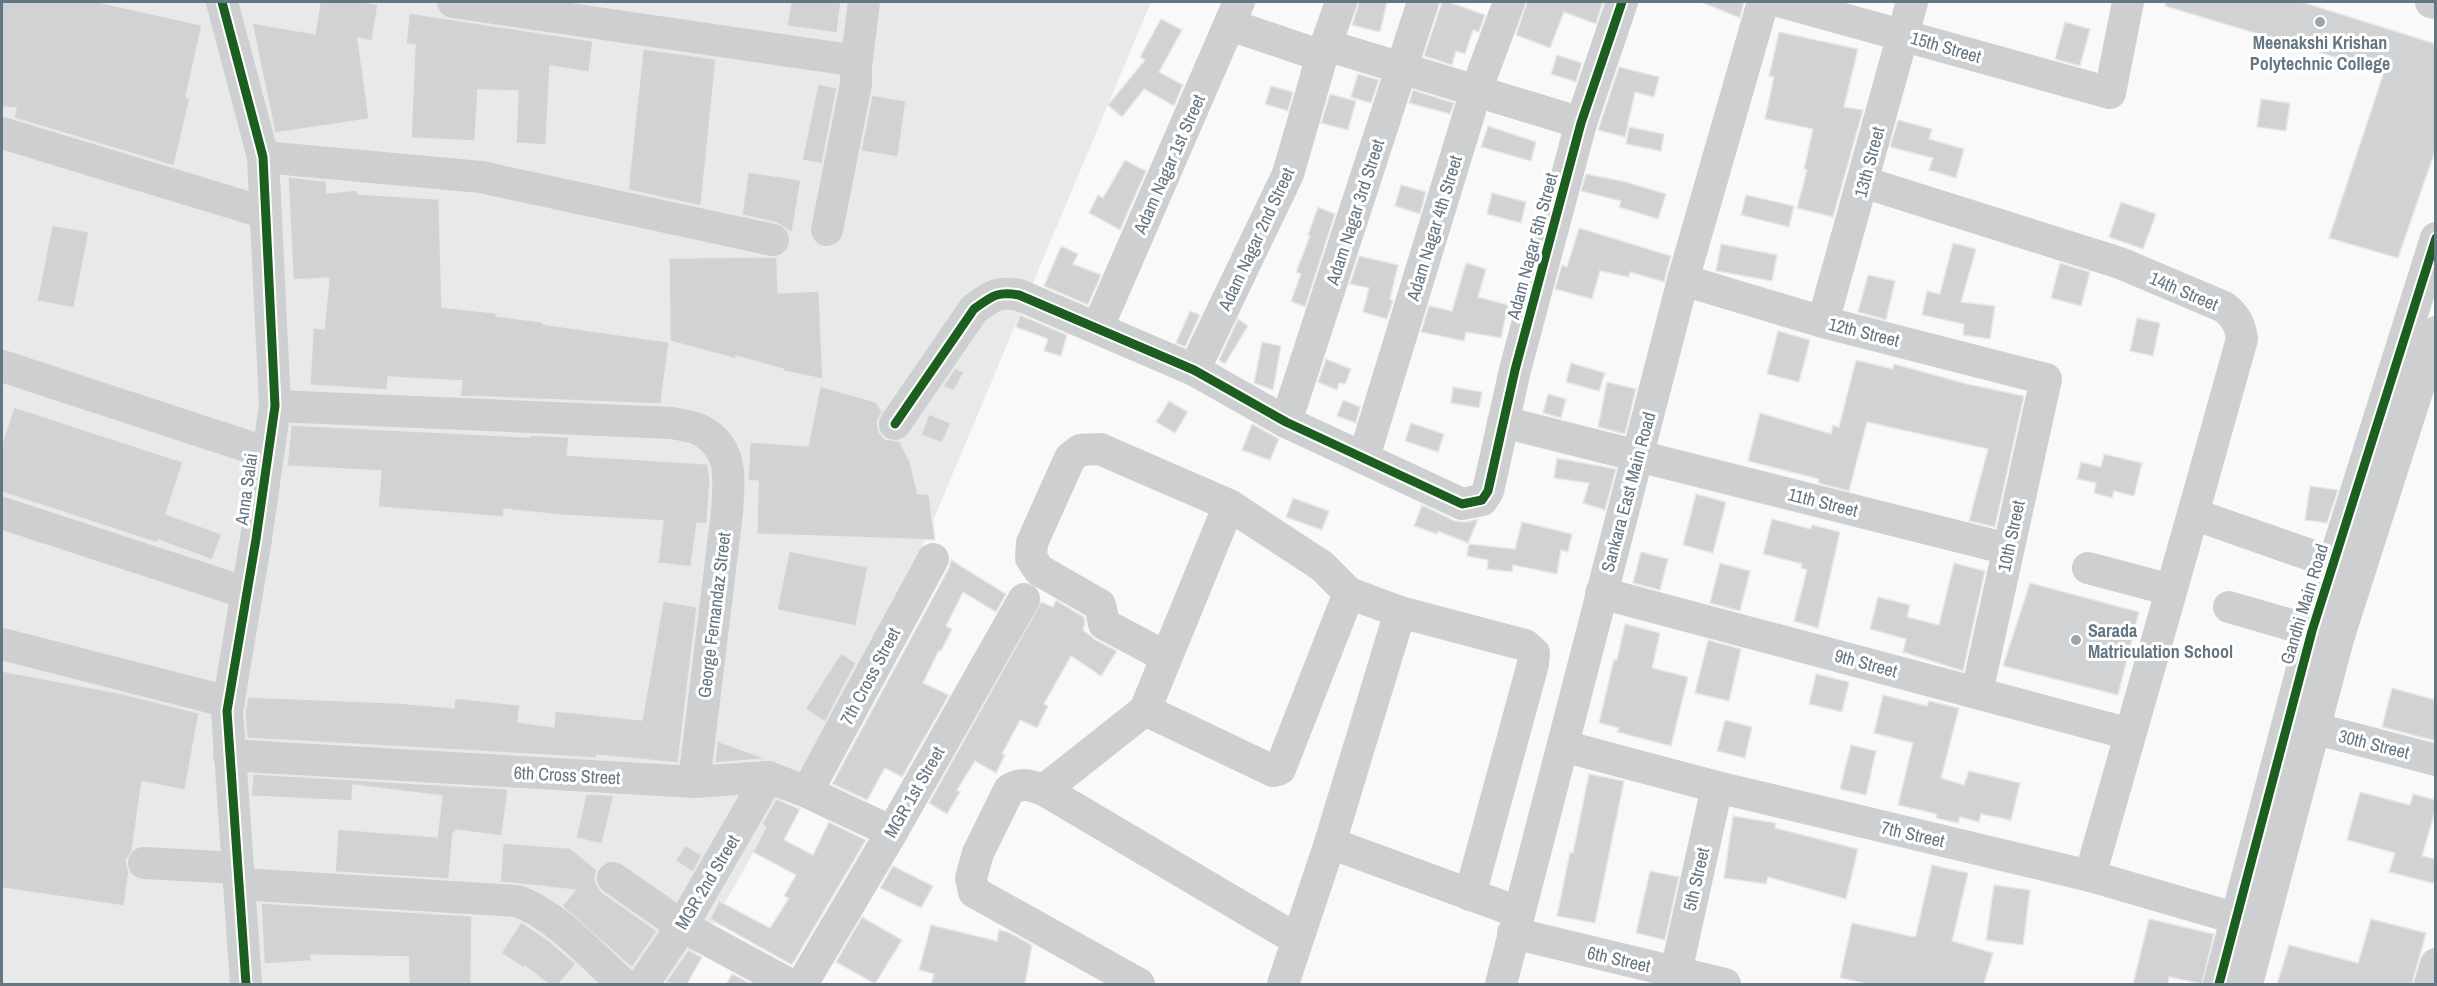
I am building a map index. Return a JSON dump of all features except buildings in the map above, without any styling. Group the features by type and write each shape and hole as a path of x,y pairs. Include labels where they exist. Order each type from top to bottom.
{"street":[{"name":"Anna Salai","path":"222,2 263,158 274,406 227,711 246,984"},
{"path":"453,2 844,59 856,66"},
{"path":"827,230 856,84 864,2"},
{"name":"Adam Nagar 2nd Street","path":"1194,370 1288,174 1324,51 1341,2"},
{"name":"Adam Nagar 3rd Street","path":"1286,422 1423,2"},
{"name":"Adam Nagar 4th Street","path":"1364,457 1476,92 1509,2"},
{"name":"Adam Nagar 5th Street","path":"1364,457 1462,504 1482,500 1488,491 1503,422 1581,123 1622,2"},
{"name":"Sankara East Main Road","path":"1501,984 1683,279 1763,2"},
{"name":"15th Street","path":"1782,2 2110,93 2128,2"},
{"name":"13th Street","path":"1823,322 1912,2"},
{"path":"2431,2 2436,3"},
{"path":"1235,13 1324,51 1403,69 1581,123"},
{"name":"Adam Nagar 1st Street","path":"1098,327 1235,13"},
{"path":"2,133 266,213"},
{"path":"263,158 481,177 773,240"},
{"name":"14th Street","path":"1863,182 2120,263 2233,313 2241,327 2242,339 2090,876"},
{"name":"Gandhi Main Road","path":"2247,984 2249,923 2313,632 2436,238"},
{"name":"12th Street","path":"1683,279 1823,322 2046,379"},
{"path":"895,424 974,309 991,296 1003,292 1019,295 1098,327 1194,370 1286,422 1364,457"},
{"name":"Gandhi Main Road","path":"2219,984 2249,923 2313,728 2359,571 2436,332"},
{"path":"2,366 268,453"},
{"name":"10th Street","path":"1977,692 2046,379"},
{"name":"George Fernandaz Street","path":"274,406 672,423 699,430 723,449 729,474 728,512 694,782"},
{"name":"11th Street","path":"1503,422 2008,549"},
{"path":"1166,657 1104,624 1100,605 1039,570 1031,558 1032,543 1070,458 1080,450 1100,449 1229,505 1322,566 1349,593 1400,612 1525,645 1534,653 1533,664 1470,895"},
{"path":"1044,790 1145,710 1229,505"},
{"path":"2,513 247,593"},
{"path":"2193,514 2334,563"},
{"name":"7th Cross Street","path":"807,792 933,560"},
{"path":"2088,568 2171,590"},
{"path":"1145,710 1272,771 1280,769 1349,593"},
{"name":"9th Street","path":"1601,593 2130,734"},
{"name":"MGR 1st Street","path":"802,984 892,832 1024,598"},
{"path":"2229,607 2313,632"},
{"path":"1283,984 1296,939 1330,843 1400,612"},
{"path":"2,644 229,702"},
{"name":"30th Street","path":"2313,728 2436,760"},
{"name":"7th Street","path":"1563,746 1717,787 2090,876 2249,923"},
{"name":"6th Cross Street","path":"230,755 694,782 768,777 807,792 892,832"},
{"name":"MGR 2nd Street","path":"643,984 682,926 768,777"},
{"path":"1139,984 975,892 970,878 978,853 1008,790 1017,785 1029,784 1044,790 1296,939"},
{"name":"5th Street","path":"1676,972 1717,787"},
{"name":"6th Street","path":"1330,843 1470,895 1516,923 1676,972 1725,984"},
{"path":"144,863 239,876 516,901 530,906 566,933 623,984"},
{"path":"613,878 682,926 789,984"},
{"path":"2430,984 2436,964"}],"shaded area":[{"path":"2,2 1151,2 909,578 679,984 2,984"}],"cycle path":[{"path":"222,2 263,157 275,406 256,539 227,711 246,984"},
{"path":"895,424 974,309 995,296 1019,295 1194,370 1286,422 1462,504 1482,500 1488,491 1515,370 1581,123 1622,2"},
{"path":"2219,984 2312,631 2436,238"}],"place":[{"name":"Meenakshi Krishan Polytechnic College","path":"2320,22"},
{"name":"Sarada Matriculation School","path":"2076,640"}]}
